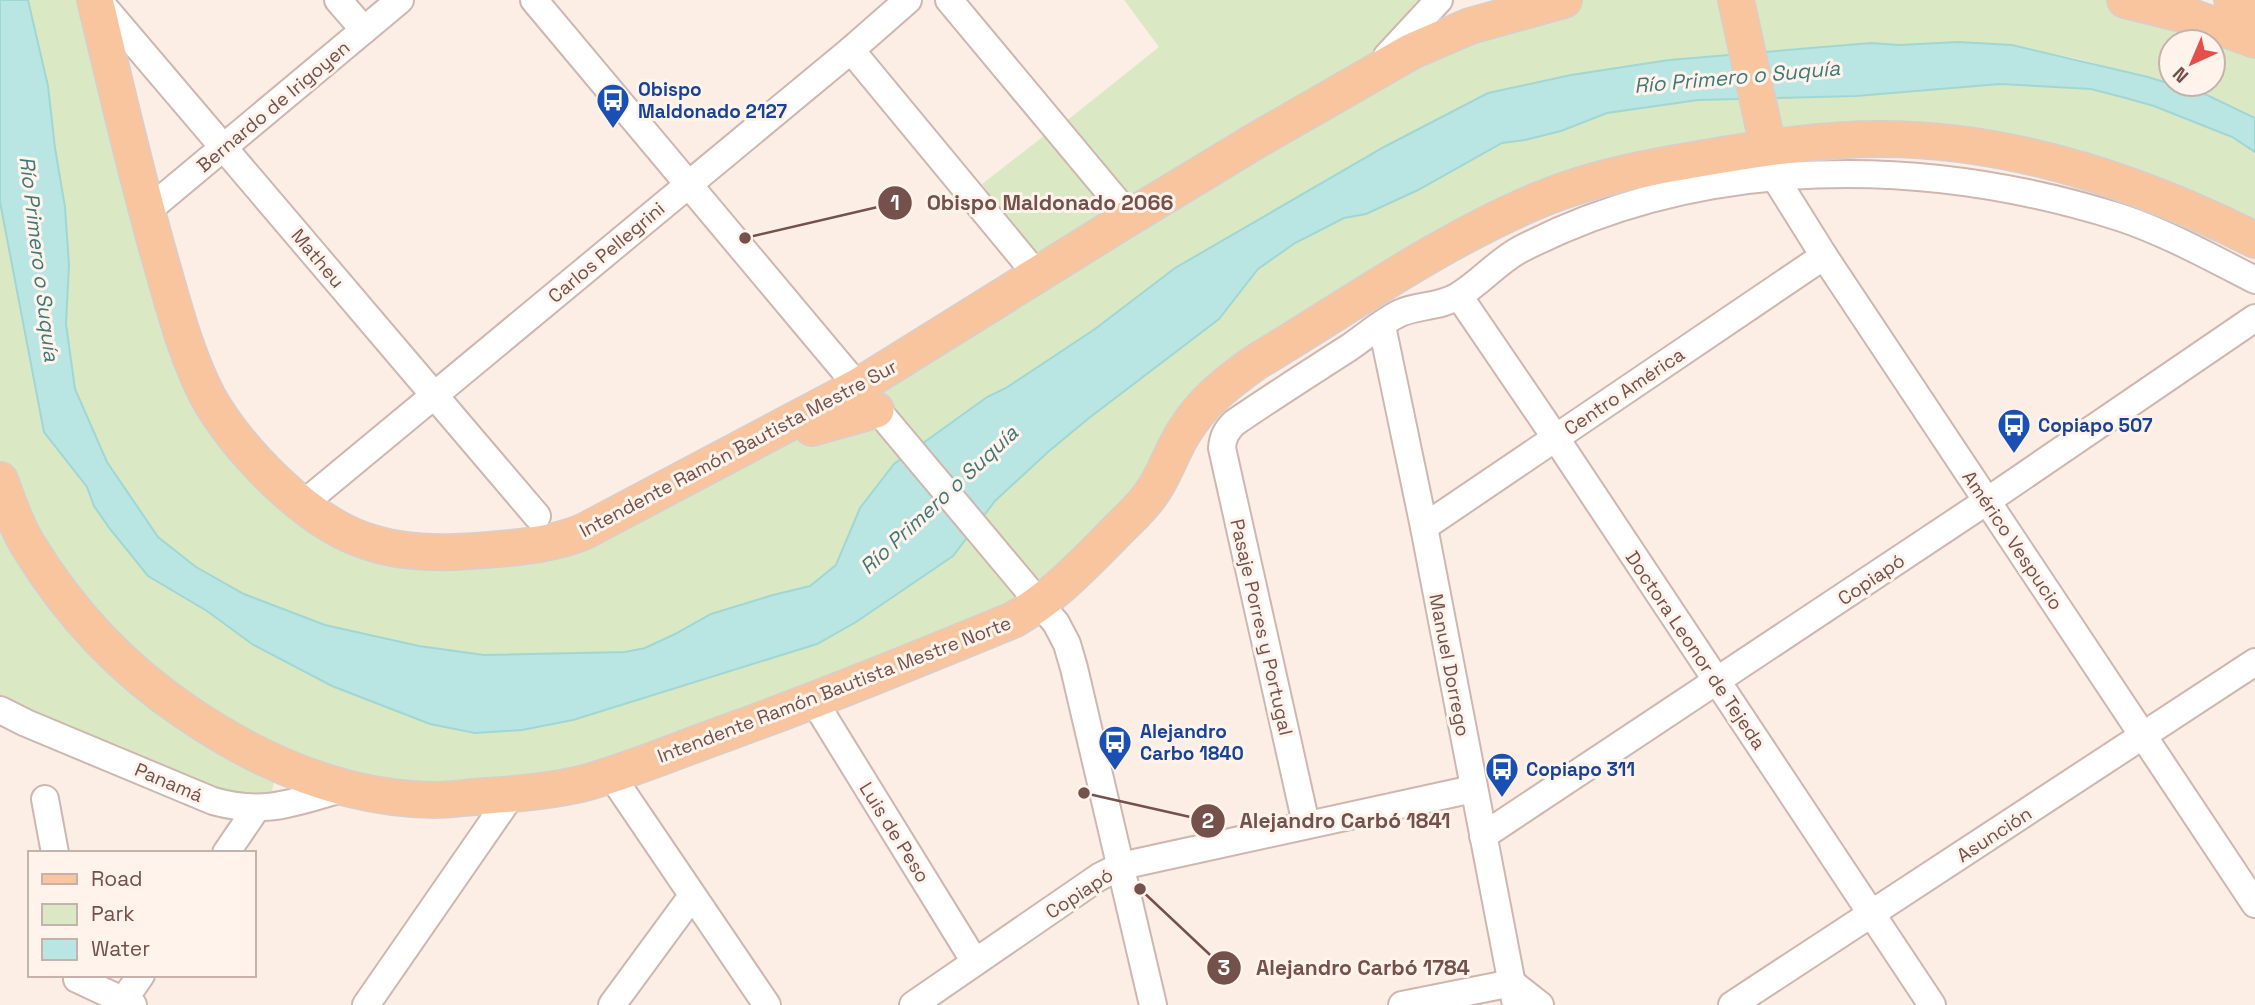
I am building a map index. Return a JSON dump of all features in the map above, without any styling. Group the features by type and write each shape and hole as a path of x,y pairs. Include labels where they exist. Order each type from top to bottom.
{"main road":[{"name":"Intendente Ramón Bautista Mestre Sur","path":"96,0 146,212 176,317 208,396 249,453 303,504 340,530 365,541 398,549 429,552 463,552 546,542 576,535 748,446 875,408 1037,275 1356,82 1437,40 1513,13 1564,0"},
{"path":"1737,0 1768,146"},
{"path":"2125,0 2186,15 2255,40"},
{"path":"2232,0 2255,18"},
{"name":"Intendente Ramón Bautista Mestre Norte","path":"0,480 27,544 74,610 115,655 156,692 247,750 296,773 380,795 433,800 559,789 611,775 814,701 1013,620 1030,590 1139,509 1157,485 1183,433 1199,411 1214,394 1256,362 1486,225 1543,198 1606,177 1768,146 1880,139 1990,147 2069,166 2141,190 2255,240"}],"street":[{"name":"Matheu","path":"96,0 537,516"},
{"path":"338,0 364,30"},
{"name":"Bernardo de Irigoyen","path":"146,212 400,0"},
{"path":"534,0 1056,623 1067,644 1153,1005"},
{"name":"Carlos Pellegrini","path":"303,504 908,0"},
{"path":"948,0 1130,217"},
{"path":"1356,82 1396,48 1439,0"},
{"path":"851,50 1037,275"},
{"path":"1382,326 1399,314 1441,304 1459,296 1517,251 1622,206 1712,185 1768,146 1872,175 1928,177 1985,185 2122,218 2192,248 2255,280"},
{"name":"Américo Vespucio","path":"1768,146 1824,256 2255,904"},
{"name":"Centro América","path":"1424,527 1824,256"},
{"name":"Doctora Leonor de Tejeda","path":"1459,296 1932,1005"},
{"name":"Copiapó","path":"1483,836 1987,501 2255,318"},
{"name":"Pasaje Porres y Portugal","path":"1306,824 1222,448 1226,430 1234,423 1382,326"},
{"name":"Manuel Dorrego","path":"1382,326 1424,527 1514,994"},
{"name":"Asunción","path":"1732,1005 2255,662"},
{"name":"Luis de Peso","path":"814,701 975,962"},
{"name":"Panamá","path":"0,710 213,801 234,807 275,807 345,788"},
{"path":"611,775 767,1005"},
{"name":"Copiapó","path":"913,1005 1099,877 1121,866 1473,789"},
{"path":"366,1005 512,794"},
{"path":"45,799 55,851"},
{"path":"227,851 256,809"},
{"path":"612,1005 692,896"},
{"path":"79,987 128,1003 140,977"},
{"path":"1402,1005 1514,994 1540,1005"}],"green space":[{"path":"28,0 95,0 193,364 340,530 546,543 1257,140 1564,0 2125,0 2216,28 2157,28 2157,80 2079,59 2012,45 1958,42 1899,45 1871,43 1669,60 1572,75 1488,93 1384,147 1175,268 1095,329 1006,388 987,397 894,464 860,508 836,565 809,586 741,604 645,648 625,652 484,655 419,646 325,625 244,594 196,567 158,537 107,462 75,389 66,324 69,265 65,207 48,86"},
{"path":"1124,0 1421,0 1352,77 1129,198 1065,122 1159,47"},
{"path":"2227,31 2255,40 2255,118 2213,98 2227,98"},
{"path":"2000,84 2091,89 2132,98 2198,122 2255,152 2255,240 1931,141 1606,177 1256,362 1041,603 611,775 345,788 115,655 0,480 0,202 44,432 87,487 94,506 207,611 252,644 332,686 430,724 475,733 522,730 573,720 784,655 953,556 995,501 1089,418 1219,319 1258,269 1295,243 1344,217 1366,214 1418,190 1502,143 1561,131 1606,113 1698,100 1856,96"},
{"path":"1049,132 1114,214 1032,255 982,184"},
{"path":"0,525 272,774 272,791 264,796 227,796 0,699"}],"water":[{"name":"Río Primero o Suquía","path":"0,0 28,0 48,86 65,207 69,265 66,324 75,389 107,462 158,537 196,567 244,594 325,625 419,646 484,655 625,652 645,648 711,614 810,586 836,565 860,508 894,464 987,397 1006,388 1095,329 1175,268 1384,147 1488,93 1571,75 1669,60 1871,43 1899,45 1958,42 2012,45 2148,77 2157,80 2157,98 2213,98 2255,118 2255,152 2232,137 2154,106 2122,97 2091,89 2000,84 1856,96 1698,100 1607,113 1561,131 1502,143 1418,190 1366,214 1344,218 1295,243 1258,269 1219,319 1089,418 995,501 953,556 856,622 817,644 573,720 522,730 475,733 430,724 332,686 252,644 207,611 148,576 110,529 94,506 87,487 44,432 0,202"}],"place":[{"name":"Obispo Maldonado 2127","path":"613,130"},
{"name":"Obispo Maldonado 2066","path":"745,238"},
{"name":"Copiapo 507","path":"2014,455"},
{"name":"Alejandro Carbo 1840","path":"1115,772"},
{"name":"Alejandro Carbó 1841","path":"1084,793"},
{"name":"Copiapo 311","path":"1502,799"},
{"name":"Alejandro Carbó 1784","path":"1140,889"}]}
